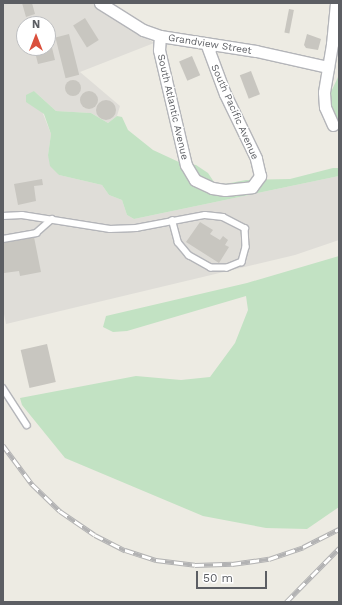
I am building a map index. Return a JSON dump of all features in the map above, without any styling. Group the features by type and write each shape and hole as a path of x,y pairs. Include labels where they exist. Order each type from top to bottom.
{"street":[{"name":"Grandview Street","path":"100,3 143,30 160,36 256,51 328,67"},
{"path":"332,125 325,107 324,92 336,3"},
{"name":"South Atlantic Avenue","path":"160,36 159,50 186,165 195,180 212,188 236,190"},
{"name":"South Pacific Avenue","path":"206,43 225,94 256,158 260,176 252,187 236,190"}],"lane":[{"path":"3,216 22,214 110,229 136,228 172,221 205,215 223,217 245,228 246,247 242,262 227,268 211,268 189,256 178,243 172,221"},
{"path":"3,239 36,233 52,219"},
{"path":"3,388 27,425"}],"shaded area":[{"path":"3,3 93,3 154,43 80,72 120,106 117,116 108,123 91,113 56,111 34,91 51,134 48,155 59,175 102,185 109,195 122,200 127,215 134,219 339,176 339,240 295,255 6,324 3,309"}],"green space":[{"path":"339,75 339,130 332,112 330,94"},
{"path":"34,91 56,111 91,113 108,123 117,116 122,117 128,130 153,150 181,163 196,165 208,173 214,182 225,184 246,180 290,179 333,168 339,168 339,176 134,219 127,215 122,200 109,195 102,185 59,175 50,166 48,155 51,134 44,114 26,102 26,95"},
{"path":"339,256 339,507 307,529 266,528 203,516 65,458 22,405 20,398 136,376 181,380 210,377 235,343 248,310 246,296 127,331 113,332 103,327 106,316 247,283"}],"building":[{"path":"22,3 32,3 35,14 26,16"},
{"path":"289,9 294,10 289,34 284,33"},
{"path":"85,18 99,40 87,47 73,25"},
{"path":"69,34 79,75 66,78 56,37"},
{"path":"307,34 321,39 318,50 306,48 304,45"},
{"path":"36,56 54,56 55,60 38,64"},
{"path":"192,56 200,75 187,81 179,61"},
{"path":"251,71 260,94 249,99 240,75"},
{"path":"73,80 80,85 81,88 76,95 73,96 66,91 65,88 70,81"},
{"path":"89,91 95,94 98,100 95,106 89,109 83,106 80,100 83,94"},
{"path":"106,100 113,103 116,110 113,117 106,120 99,117 96,110 99,103"},
{"path":"42,179 43,185 34,186 36,201 18,205 14,184"},
{"path":"200,222 213,230 210,234 220,240 223,236 228,240 225,245 229,247 219,263 186,242"},
{"path":"34,237 41,272 20,276 19,271 4,273 3,243"},
{"path":"47,344 56,382 29,388 21,350"}],"railway":[{"path":"3,445 32,484 60,511 95,535 125,550 156,560 195,565 232,564 269,559 303,547 339,529"},
{"path":"286,602 339,548"}]}
